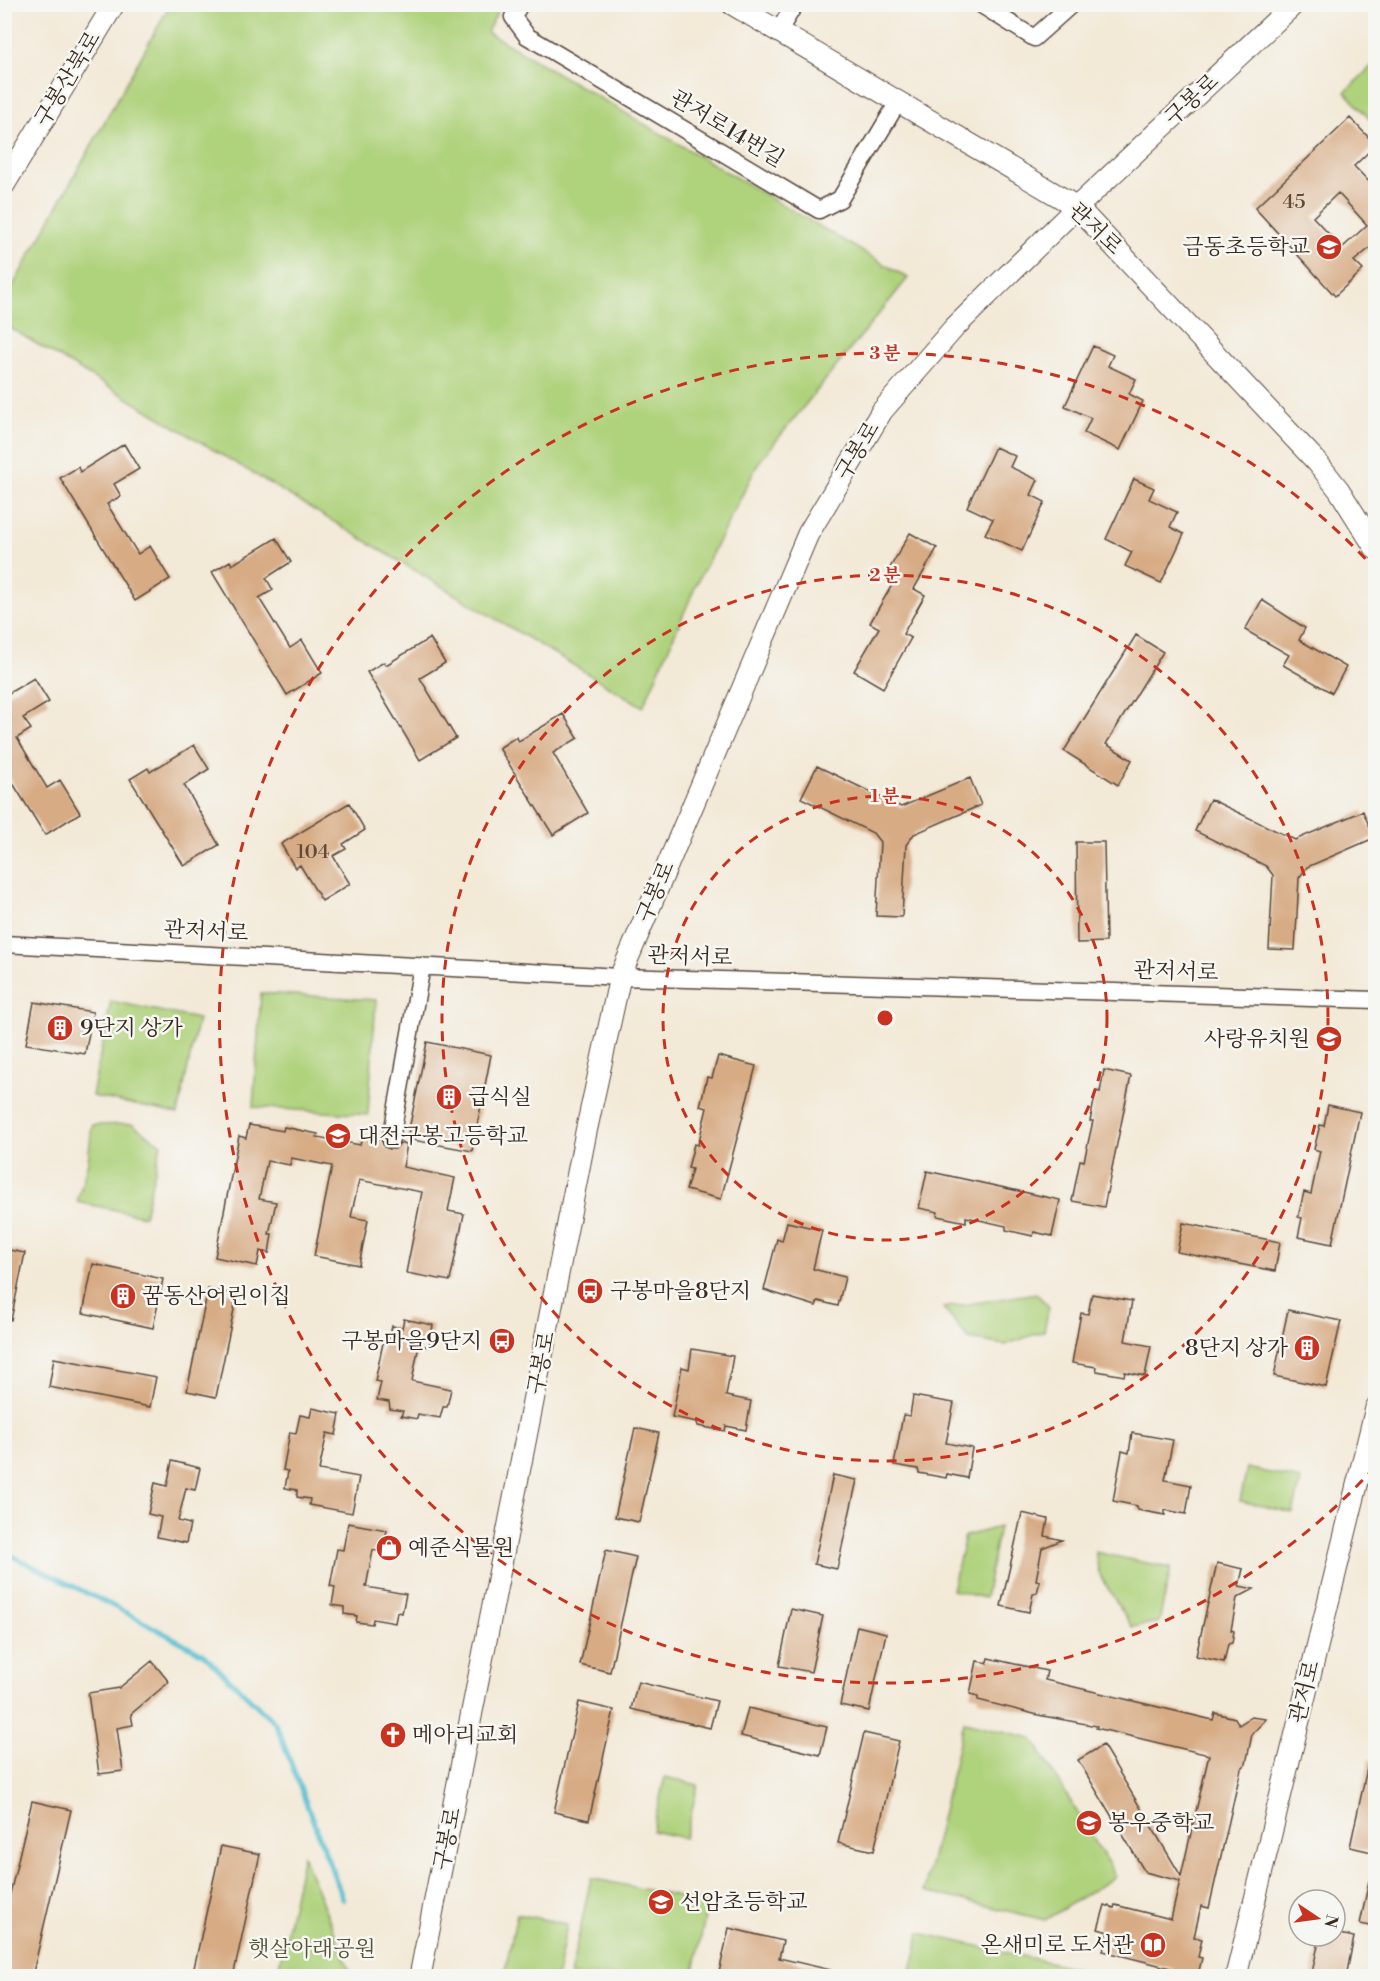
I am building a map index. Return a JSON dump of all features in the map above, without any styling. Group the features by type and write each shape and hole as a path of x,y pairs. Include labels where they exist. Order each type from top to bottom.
{"street":[{"name":"구봉산북로","path":"4,185 114,4"},
{"name":"관저로14번길","path":"520,4 513,17 527,36 819,210 840,199 898,102"},
{"name":"관저로","path":"732,4 1077,207 1317,462 1339,490 1376,549"},
{"path":"778,32 795,4"},
{"path":"980,4 1034,38 1072,4"},
{"name":"구봉로","path":"420,1977 586,1132 620,977 808,534 882,411 954,328 1077,207 1294,4"},
{"name":"관저서로","path":"4,944 620,977 1376,1000"},
{"path":"391,1139 422,966"},
{"name":"관저로","path":"1236,1977 1376,1408"}],"green space":[{"path":"170,5 501,5 487,32 908,278 759,462 697,583 643,707 5,325 5,300"},
{"path":"1375,63 1375,125 1345,92"},
{"path":"261,993 376,1000 368,1115 253,1107"},
{"path":"111,1001 198,1019 178,1114 92,1096"},
{"path":"132,1124 161,1144 144,1216 77,1202 88,1162 92,1125"},
{"path":"1036,1293 1049,1307 1044,1331 1005,1345 969,1339 943,1308"},
{"path":"1247,1468 1301,1480 1293,1513 1240,1501"},
{"path":"999,1527 985,1598 952,1590 965,1536"},
{"path":"1095,1552 1171,1568 1159,1622 1132,1627 1099,1574"},
{"path":"964,1722 1032,1738 1116,1876 1045,1920 924,1891"},
{"path":"665,1777 698,1785 685,1838 652,1831"},
{"name":"햇살아래공원","path":"303,1855 352,1976 277,1976"},
{"path":"591,1878 708,1903 693,1976 570,1976"},
{"path":"517,1914 567,1924 557,1976 504,1976"},
{"path":"920,1933 1110,1976 910,1976"}],"building":[{"path":"1350,118 1376,145 1354,166 1376,189 1376,243 1354,261 1363,270 1335,296 1255,208","holes":["1338,193 1367,225 1342,248 1313,217"]},
{"path":"1093,346 1113,355 1108,366 1136,379 1129,394 1143,401 1120,450 1084,433 1091,418 1065,406"},
{"path":"124,444 139,469 114,484 121,496 107,504 138,554 150,546 170,579 135,601 60,478 78,467 80,472"},
{"path":"995,447 1015,456 1010,467 1038,480 1031,495 1045,502 1022,551 985,534 993,519 967,507"},
{"path":"1134,479 1154,488 1149,499 1177,512 1170,527 1184,534 1161,583 1125,566 1132,552 1106,539"},
{"path":"910,533 937,548 914,589 925,595 903,634 911,638 883,688 854,671 879,628 870,623 896,578 887,573"},
{"path":"276,538 291,562 266,578 273,590 259,598 290,648 302,640 322,673 287,695 212,572 230,561 232,565"},
{"path":"1262,600 1305,628 1299,640 1346,667 1332,693 1283,665 1289,655 1245,630"},
{"path":"1136,635 1163,652 1106,744 1132,760 1118,785 1064,751"},
{"path":"430,638 445,663 420,678 456,738 420,760 367,672 384,662 386,665"},
{"path":"34,678 49,702 23,718 31,729 17,738 47,788 60,780 80,813 45,835 4,769 4,696"},
{"path":"563,714 578,738 553,753 588,813 553,835 499,748 516,737 519,741"},
{"path":"194,745 209,769 184,785 219,845 184,866 130,779 148,768 150,772"},
{"path":"817,766 901,807 970,778 981,805 914,834 906,845 902,917 876,916 880,842 873,833 801,798"},
{"path":"1210,799 1295,840 1363,811 1374,838 1307,867 1299,878 1295,950 1269,949 1273,875 1266,866 1195,831"},
{"path":"349,803 365,830 343,844 346,849 333,856 350,884 322,901 300,865 295,868 281,844"},
{"path":"1076,842 1104,842 1106,942 1077,943"},
{"name":"9단지 상가","path":"34,1002 93,1012 85,1054 26,1044"},
{"name":"급식실","path":"427,1042 491,1055 472,1151 407,1139"},
{"path":"718,1056 756,1066 721,1199 686,1190 692,1169 688,1168 694,1144 698,1145 707,1108 700,1106 707,1077 712,1078"},
{"path":"1104,1070 1131,1076 1104,1207 1072,1201 1080,1160 1084,1161 1093,1121 1090,1121 1096,1091 1100,1092"},
{"path":"1328,1105 1360,1112 1332,1244 1298,1237 1302,1218 1298,1217 1304,1192 1311,1194 1320,1151 1314,1149 1320,1125 1324,1126"},
{"path":"249,1125 283,1131 284,1127 318,1134 317,1137 360,1145 363,1135 381,1139 384,1147 390,1149 395,1149 400,1143 407,1144 403,1167 455,1178 448,1211 464,1214 450,1281 406,1273 422,1192 359,1180 351,1217 368,1220 359,1265 314,1256 332,1166 291,1158 290,1165 267,1161 259,1199 276,1202 269,1234 272,1234 269,1253 260,1251 257,1266 215,1257 239,1136 246,1138"},
{"path":"927,1171 1060,1200 1052,1236 1034,1232 1033,1236 1006,1230 1006,1226 966,1217 966,1222 937,1216 938,1212 919,1208"},
{"path":"787,1222 822,1230 813,1269 845,1277 838,1306 818,1301 816,1306 764,1290 777,1239 782,1241"},
{"path":"1183,1223 1280,1242 1275,1271 1177,1252"},
{"path":"4,1249 25,1253 11,1320 4,1319"},
{"name":"꿈동산어린이집","path":"93,1264 163,1279 153,1328 83,1313"},
{"path":"208,1289 237,1295 216,1397 187,1391"},
{"path":"1092,1294 1132,1301 1125,1341 1151,1346 1145,1376 1125,1372 1124,1376 1097,1371 1096,1367 1072,1363 1081,1313 1088,1314"},
{"name":"8단지 상가","path":"1288,1310 1341,1321 1326,1387 1274,1376"},
{"path":"404,1319 433,1325 429,1347 419,1345 412,1381 451,1389 447,1407 443,1407 440,1418 418,1414 417,1419 401,1416 403,1411 390,1409 389,1402 377,1400 381,1382 375,1381 383,1343 388,1344 392,1326 402,1328"},
{"path":"692,1349 733,1356 726,1396 751,1401 746,1430 726,1426 725,1431 698,1426 697,1422 672,1417 682,1367 689,1369"},
{"path":"54,1358 156,1377 150,1407 49,1387"},
{"path":"913,1396 954,1403 946,1443 972,1448 967,1478 947,1474 946,1478 919,1473 918,1469 894,1465 903,1415 910,1416"},
{"path":"312,1408 340,1414 336,1435 327,1433 319,1470 359,1477 352,1513 309,1505 310,1499 297,1497 297,1490 285,1488 288,1471 283,1470 290,1432 296,1433 300,1415 310,1417"},
{"path":"635,1428 659,1433 639,1522 615,1517"},
{"path":"1132,1433 1173,1440 1165,1480 1191,1485 1186,1514 1165,1510 1165,1515 1138,1510 1137,1506 1113,1501 1122,1451 1129,1453"},
{"path":"172,1461 200,1468 195,1490 186,1488 178,1521 190,1524 186,1543 157,1537 161,1517 148,1514 155,1483 167,1486"},
{"path":"833,1475 857,1480 837,1569 814,1564"},
{"path":"1022,1513 1048,1519 1045,1536 1062,1540 1042,1548 1036,1580 1040,1581 1037,1593 1033,1594 1029,1612 1001,1606"},
{"path":"348,1523 387,1530 383,1552 373,1550 366,1587 406,1594 402,1613 397,1612 395,1623 373,1619 372,1624 356,1622 357,1616 344,1614 344,1607 332,1605 335,1587 330,1586 337,1549 343,1550"},
{"path":"606,1550 636,1557 610,1672 580,1665"},
{"path":"1217,1563 1243,1569 1239,1586 1254,1589 1237,1598 1231,1630 1234,1631 1232,1643 1228,1644 1224,1662 1196,1656"},
{"path":"791,1609 823,1616 811,1672 779,1666"},
{"path":"857,1626 886,1633 869,1711 840,1705"},
{"path":"988,1658 1047,1671 1045,1680 1213,1720 1215,1713 1235,1718 1239,1725 1251,1717 1266,1719 1252,1734 1246,1764 1241,1769 1209,1908 1201,1906 1194,1937 1202,1939 1198,1957 1202,1958 1198,1975 1103,1951 1108,1932 1098,1929 1105,1905 1114,1908 1115,1905 1171,1919 1180,1881 1145,1872 1078,1760 1103,1745 1181,1876 1209,1755 1096,1728 1097,1726 1038,1715 978,1700 978,1696 970,1694 977,1661 987,1663"},
{"path":"152,1661 169,1682 131,1714 133,1725 117,1728 123,1771 99,1774 88,1693 119,1688"},
{"path":"638,1682 717,1701 710,1728 631,1709"},
{"path":"579,1702 614,1710 589,1820 554,1812"},
{"path":"748,1708 827,1727 820,1755 741,1736"},
{"path":"864,1733 899,1741 874,1851 838,1843"},
{"path":"1369,1759 1376,1760 1376,1853 1350,1847"},
{"path":"32,1801 71,1810 32,1977 4,1977 4,1919"},
{"path":"221,1846 260,1854 233,1977 192,1977"},
{"path":"1369,1881 1376,1882 1376,1927 1360,1924"},
{"path":"729,1928 783,1941 779,1958 831,1970 831,1977 718,1977"},
{"path":"1347,1936 1354,1937 1346,1977 1311,1977 1317,1948 1347,1948"}],"waterway":[{"path":"4,1552 203,1654 276,1724 343,1899"}],"place":[{"name":"금동초등학교","path":"1329,247"},
{"name":"9단지 상가","path":"60,1028"},
{"name":"사랑유치원","path":"1329,1039"},
{"name":"급식실","path":"449,1097"},
{"name":"대전구봉고등학교","path":"338,1136"},
{"name":"구봉마을8단지","path":"590,1291"},
{"name":"꿈동산어린이집","path":"123,1296"},
{"name":"구봉마을9단지","path":"502,1341"},
{"name":"8단지 상가","path":"1307,1348"},
{"name":"예준식물원","path":"389,1548"},
{"name":"메아리교회","path":"393,1735"},
{"name":"봉우중학교","path":"1089,1823"},
{"name":"선암초등학교","path":"661,1902"},
{"name":"온새미로 도서관","path":"1153,1945"}]}
